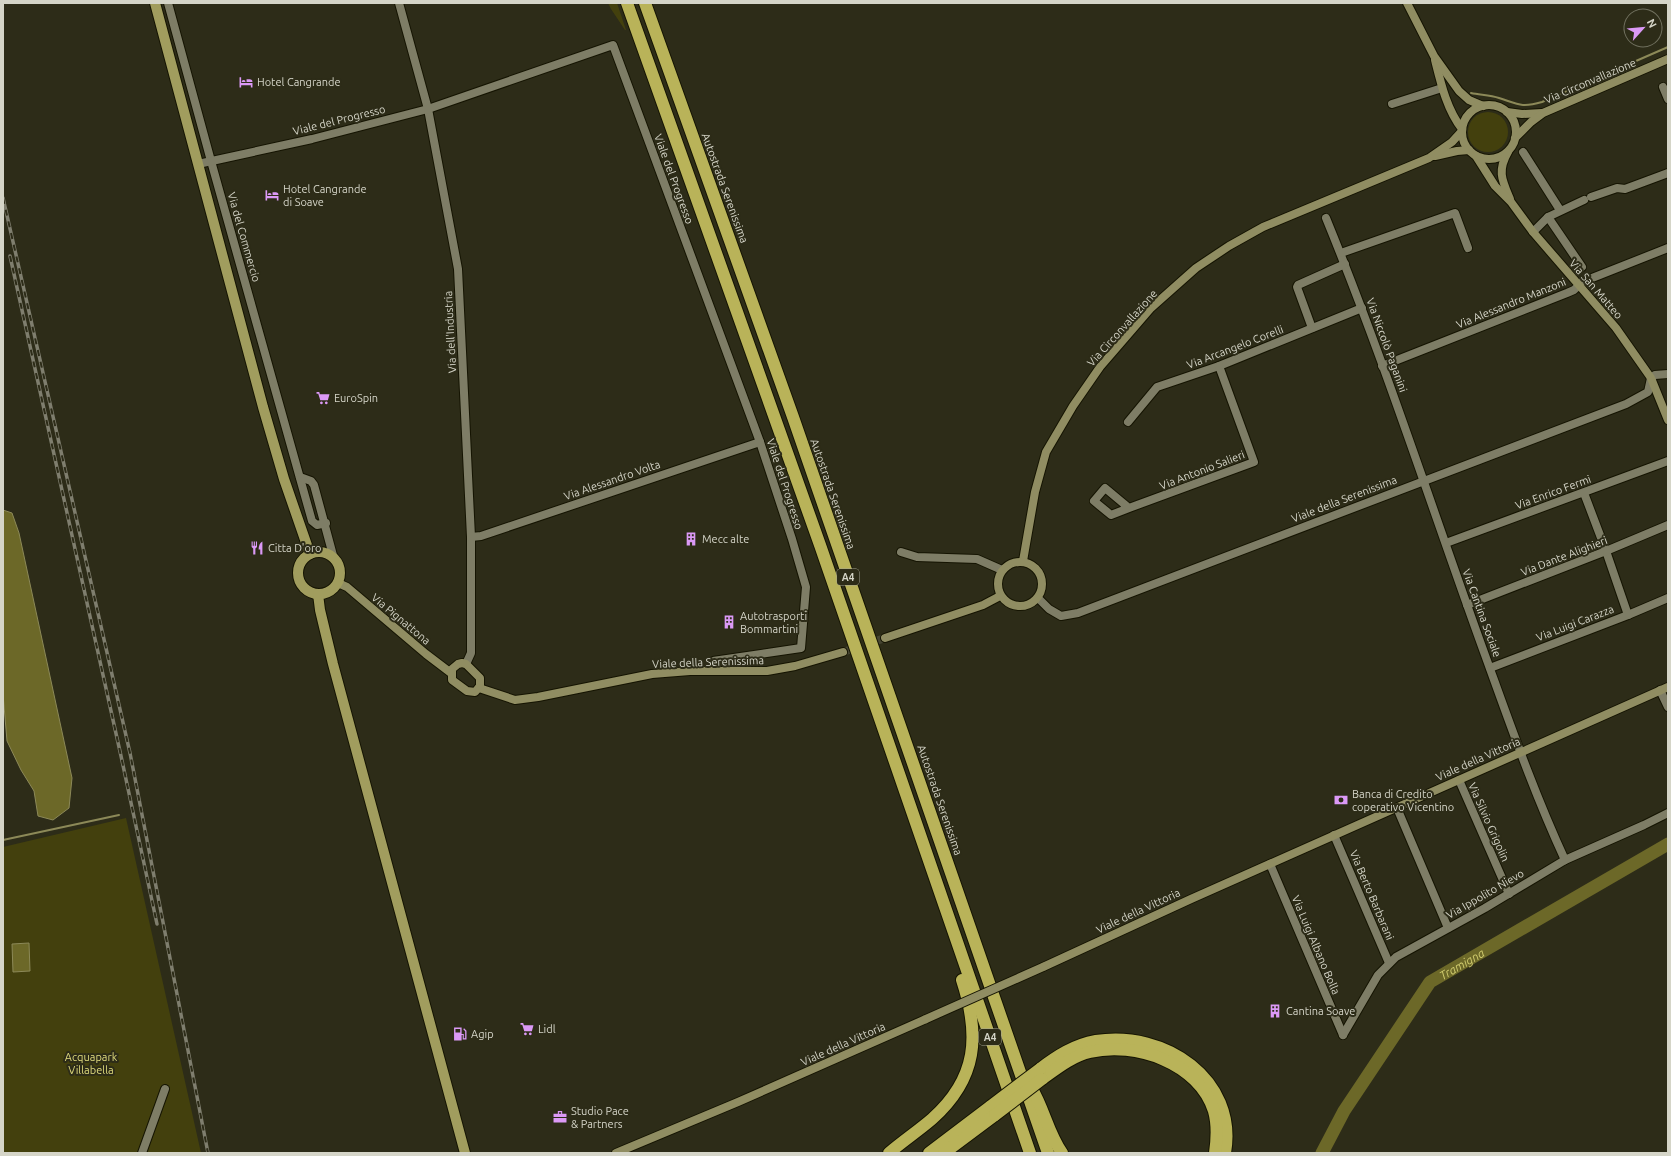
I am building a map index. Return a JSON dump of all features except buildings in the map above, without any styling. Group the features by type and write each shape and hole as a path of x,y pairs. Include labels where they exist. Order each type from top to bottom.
{"highway":[{"name":"A4","path":"627,3 669,124 728,285 1030,1153"},
{"name":"Autostrada Serenissima","path":"645,3 790,410 1048,1153"},
{"path":"889,1153 933,1118 946,1104 959,1086 969,1063 973,1040 972,1020 955,958 950,921"},
{"path":"944,1153 993,1111 1041,1074 1068,1050 1097,1041 1133,1041 1161,1048 1188,1063 1200,1072 1217,1094 1222,1106 1227,1127 1225,1153"},
{"path":"1041,1074 1088,1052 1100,1050 1133,1050 1161,1058 1186,1073 1205,1094 1214,1109 1217,1139 1215,1153"},
{"path":"1016,1061 1035,1094 1053,1139 1062,1153"},
{"path":"929,1153 993,1111"}],"main road":[{"path":"155,3 284,480 310,554"},
{"path":"323,552 334,558 338,563 340,573 338,583 328,592 318,594 308,591 299,579 298,574 302,560 310,554 323,552"},
{"path":"318,594 320,610 333,664 464,1153"}],"street":[{"name":"Via del Commercio","path":"168,3 312,520 317,525 326,523"},
{"name":"Via dell'Industria","path":"399,3 428,109 458,269 472,537 471,653 466,664"},
{"path":"1407,3 1434,56 1454,84 1469,100 1483,106"},
{"name":"Viale del Progresso","path":"198,164 312,139 428,109 613,45 760,442 806,586 801,648 713,661"},
{"path":"1434,56 1442,88 1455,120 1462,130 1463,141 1469,150 1476,156 1484,159 1494,159 1502,156 1509,150"},
{"name":"Via Circonvallazione","path":"1509,150 1515,138 1531,122 1543,113 1668,59"},
{"path":"1392,104 1454,84"},
{"path":"1663,87 1668,99"},
{"name":"Via Circonvallazione","path":"1429,158 1452,142 1462,130 1468,115 1472,110 1483,106 1496,106 1507,112 1522,114 1543,113"},
{"path":"1507,112 1514,124 1515,138"},
{"name":"Via Circonvallazione","path":"1023,562 1035,492 1046,452 1073,406 1100,367 1151,308 1196,268 1263,227 1429,158 1456,151 1469,150"},
{"name":"Via San Matteo","path":"1509,150 1502,163 1501,173 1511,202"},
{"path":"1523,152 1560,210"},
{"name":"Via San Matteo","path":"1476,156 1495,186 1511,202 1533,232 1616,328 1651,378 1668,420"},
{"path":"1533,232 1548,217 1560,210 1617,188 1625,189 1668,173"},
{"path":"1341,253 1455,213 1468,248"},
{"name":"Via San Matteo","path":"1548,217 1582,267"},
{"name":"Via Niccolò Paganini","path":"1326,218 1362,308 1424,480"},
{"name":"Via Alessandro Manzoni","path":"1382,366 1567,293 1574,290 1582,282 1668,248"},
{"path":"1312,328 1297,287 1298,285 1300,282 1345,264"},
{"name":"Via Arcangelo Corelli","path":"1128,422 1157,387 1219,366 1362,308"},
{"name":"Via Antonio Salieri","path":"1129,508 1254,462 1219,366"},
{"path":"1651,378 1655,375 1668,374"},
{"name":"Viale della Serenissima","path":"1038,598 1049,609 1057,614 1068,616 1626,404 1648,392 1651,378"},
{"name":"Via Alessandro Volta","path":"472,537 481,536 760,442"},
{"name":"Via Enrico Fermi","path":"1446,543 1668,461"},
{"path":"300,478 311,481 314,485 326,523 334,558"},
{"name":"Via Cantina Sociale","path":"1424,480 1520,752"},
{"path":"1584,493 1628,615"},
{"name":"Via Dante Alighieri","path":"1467,605 1606,551 1668,525"},
{"path":"900,552 917,557 977,559 1002,570"},
{"path":"1023,562 1031,564 1037,569 1041,575 1042,583 1038,598 1026,606 1019,607 1012,605 1000,596 997,583 1002,570 1008,564 1023,562"},
{"name":"Via Pignattona","path":"338,583 347,587 426,654 451,672"},
{"path":"885,638 983,605 1000,596"},
{"name":"Via Luigi Carazza","path":"1490,668 1668,598"},
{"name":"Viale della Serenissima","path":"479,688 515,700 538,697 652,674 690,671 767,671 795,666 843,652"},
{"path":"458,664 466,664 480,678 481,683 475,692 467,691 452,680 452,669 458,664"},
{"path":"1664,689 1668,707"},
{"name":"Viale della Vittoria","path":"616,1153 738,1102 926,1019 1520,752 1664,689"},
{"path":"1520,752 1565,860"},
{"name":"Via Silvio Grigolin","path":"1459,780 1509,894"},
{"path":"1397,808 1448,928"},
{"name":"Via Ippolito Nievo","path":"1342,1035 1371,986 1389,962 1396,957 1509,894 1565,860 1668,813"},
{"name":"Via Berto Barbarani","path":"1334,836 1389,962"},
{"name":"Via Luigi Albano Bolla","path":"1270,864 1342,1035"},
{"path":"142,1153 164,1089"}],"green space":[{"path":"608,3 617,3 626,30 611,9"},
{"path":"1492,112 1499,115 1505,121 1508,132 1507,140 1499,149 1492,152 1484,152 1477,149 1469,140 1468,128 1471,121 1480,113"},
{"name":"Acquapark Villabella","path":"126,818 201,1153 3,1153 3,847"}],"shaded area":[{"path":"3,510 12,513 19,533 72,778 69,808 53,820 38,816 34,791 21,770 7,741 3,694"},
{"path":"29,943 30,971 13,972 12,944"}],"waterway":[{"path":"1471,93 1496,97 1524,105 1535,104 1668,47"},
{"path":"3,840 119,815"},
{"name":"Tramigna","path":"1322,1153 1344,1111 1430,982 1668,844"}],"tunnel":[{"path":"843,652 885,638"}],"railway":[{"path":"3,198 130,753 208,1153"},
{"path":"10,256 157,924"}],"place":[{"name":"Hotel Cangrande","path":"246,82"},
{"name":"Hotel Cangrande di Soave","path":"272,195"},
{"name":"EuroSpin","path":"323,398"},
{"name":"Mecc alte","path":"691,539"},
{"name":"Citta D'oro","path":"257,548"},
{"name":"Autotrasporti Bommartini","path":"729,622"},
{"name":"Banca di Credito coperativo Vicentino","path":"1341,800"},
{"name":"Cantina Soave","path":"1275,1011"},
{"name":"Lidl","path":"527,1029"},
{"name":"Agip","path":"460,1034"},
{"name":"Studio Pace & Partners","path":"560,1117"}]}
